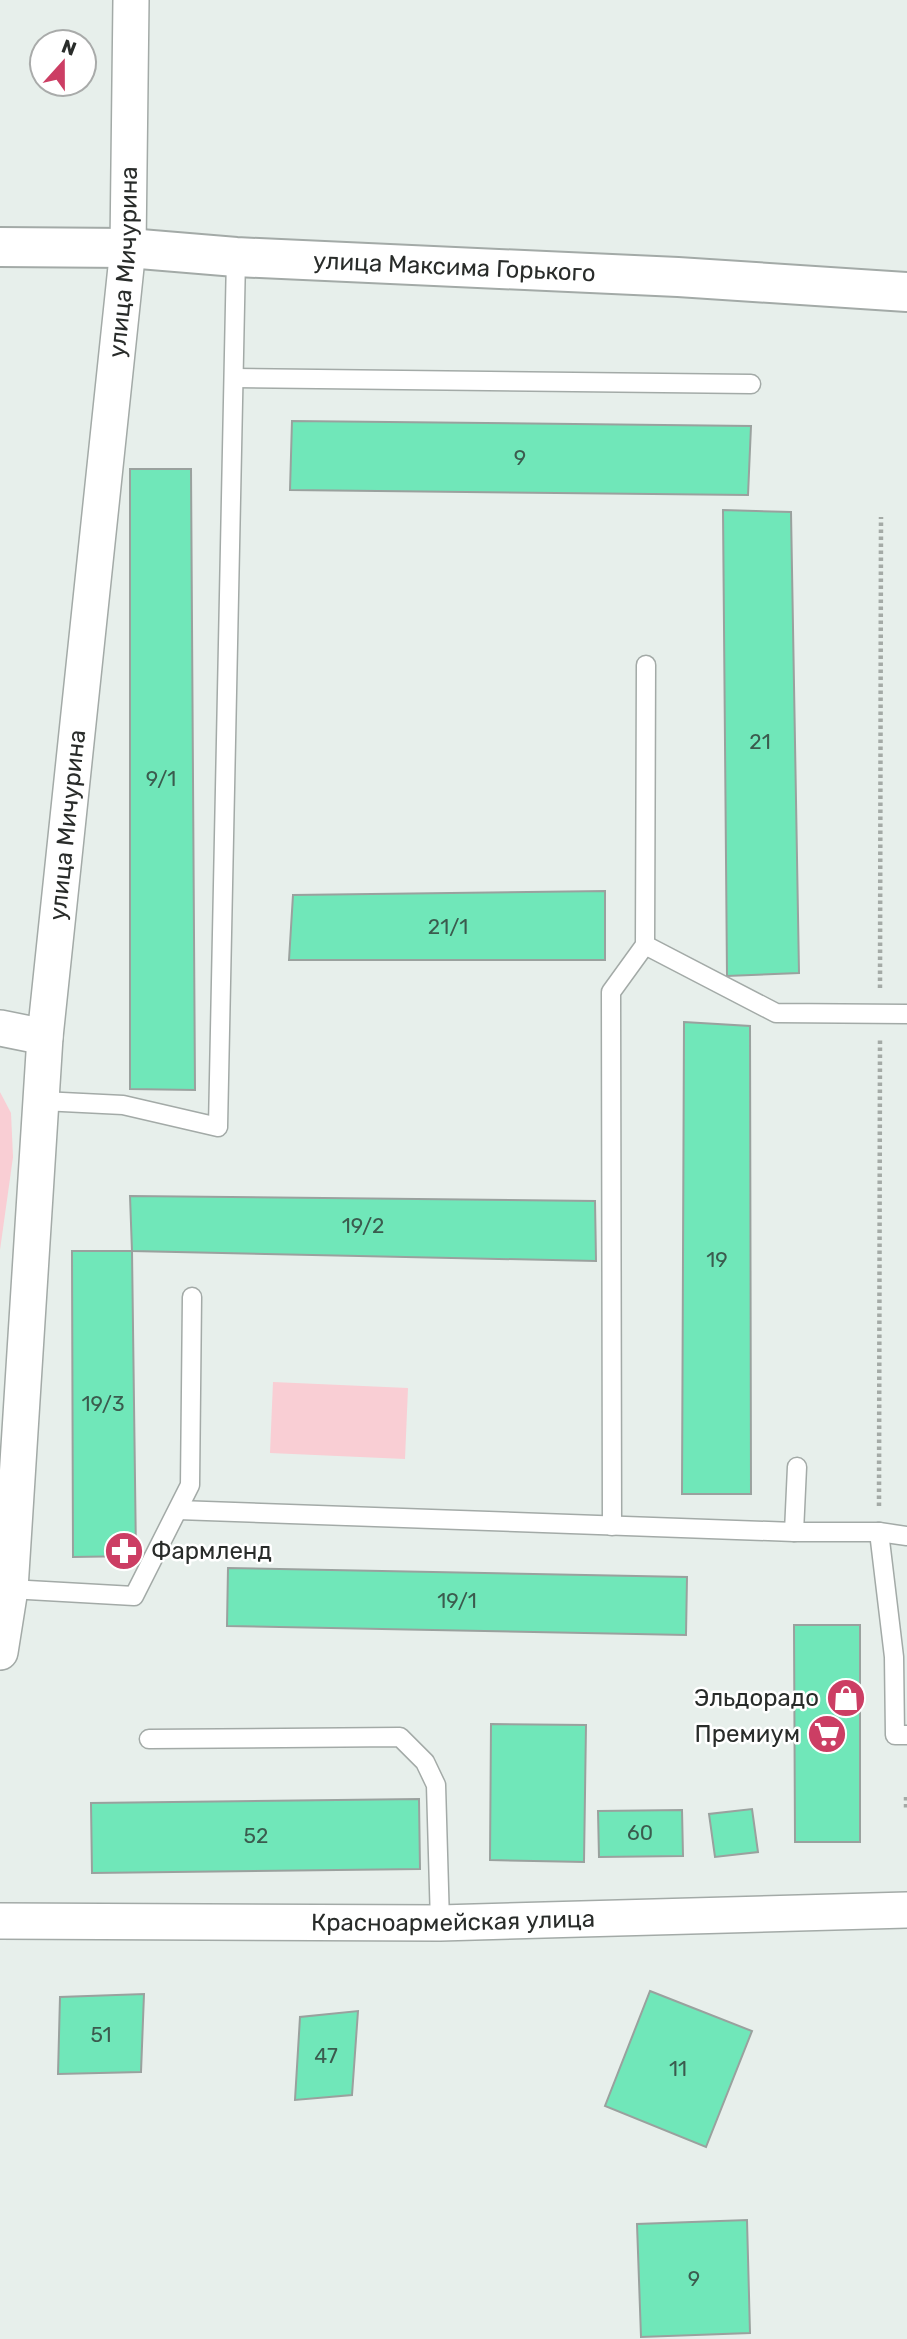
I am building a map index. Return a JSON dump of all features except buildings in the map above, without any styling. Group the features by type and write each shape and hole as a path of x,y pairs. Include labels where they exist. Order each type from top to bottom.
{"street":[{"name":"улица Мичурина","path":"0,1652 10,1589 45,1037 128,248 131,0"},
{"name":"улица Максима Горького","path":"0,247 128,248 236,257 678,277 907,292"},
{"path":"0,1028 45,1037"},
{"name":"Красноармейская улица","path":"0,1921 440,1923 907,1910"}],"lane":[{"path":"42,1101 123,1105 218,1127 236,257"},
{"path":"234,378 751,384"},
{"path":"612,1526 611,992 645,945 646,664"},
{"path":"645,945 776,1013 907,1014"},
{"path":"10,1589 134,1596 190,1485 192,1297"},
{"path":"794,1532 797,1467"},
{"path":"178,1510 794,1532 879,1532 907,1536"},
{"path":"879,1532 894,1657 895,1735 907,1735"},
{"path":"149,1739 400,1737 425,1762 436,1785 440,1923"}],"path":[{"path":"906,1797 906,1808"}],"shaded area":[{"path":"0,1092 11,1113 13,1157 0,1250"},
{"path":"273,1382 408,1388 405,1459 270,1453"}],"place":[{"name":"Фармленд","path":"124,1551"},
{"name":"Эльдорадо","path":"846,1698"},
{"name":"Премиум","path":"827,1734"}]}
